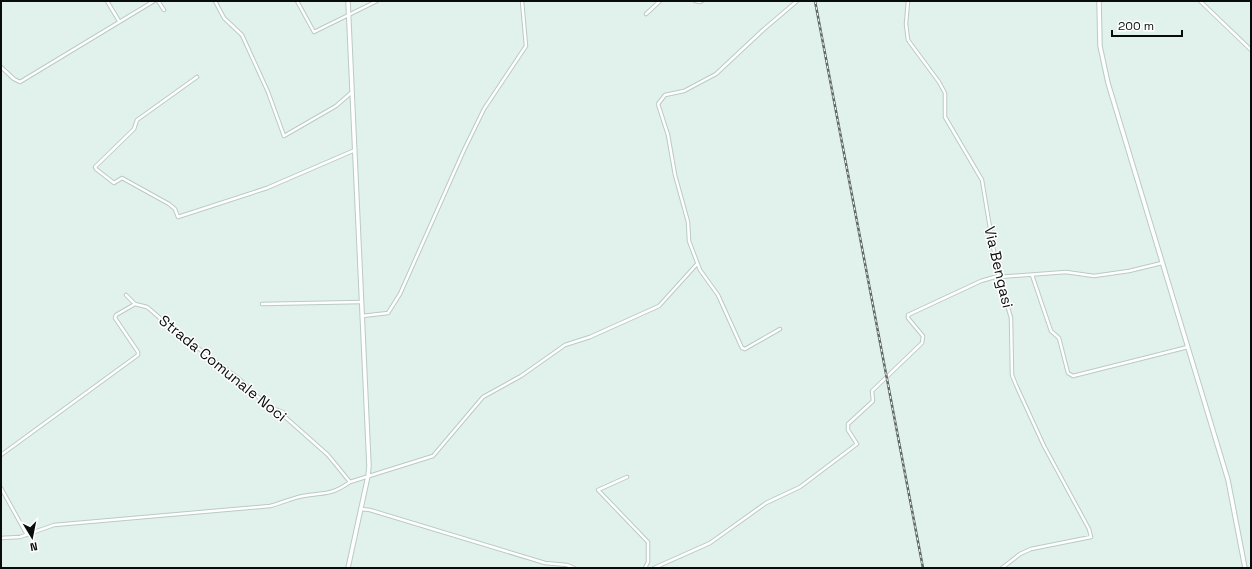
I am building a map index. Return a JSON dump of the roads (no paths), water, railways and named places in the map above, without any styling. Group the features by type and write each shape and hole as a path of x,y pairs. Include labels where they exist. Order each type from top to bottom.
{"street":[{"path":"107,1 119,21"},
{"path":"1,67 14,79 20,82 154,1"},
{"path":"158,1 164,10"},
{"path":"215,1 224,18 242,35 268,92 284,136 336,106 352,92"},
{"path":"297,1 314,32 377,1"},
{"path":"348,1 368,476 348,568"},
{"path":"362,316 388,313 400,294 464,150 484,109 526,46 522,1"},
{"path":"646,14 660,1"},
{"path":"695,1 702,1"},
{"path":"780,330 750,346 742,348 718,295 697,264 689,241 688,222 675,175 668,135 658,104 666,95 684,91 716,74 763,30 797,1"},
{"name":"Via Bengasi","path":"908,1 906,24 908,40 945,93 945,117 982,180 998,276 1011,318 1012,375 1044,446 1089,529 1091,538 1031,549 1020,554 1002,568"},
{"path":"1099,1 1100,46 1108,83 1229,485 1245,568"},
{"path":"1200,1 1251,50"},
{"path":"197,77 137,120 134,129 95,167 96,169 114,183 122,178 130,181 138,188 173,207 178,217 267,188 355,150"},
{"path":"654,568 710,543 766,503 800,487 857,444 848,430 848,424 873,401 872,391 922,343 923,336 908,318 908,315 981,281 998,276 1066,272 1094,276 1129,271 1162,263"},
{"path":"1,538 20,537 54,525 263,507 304,496 329,493 350,482 384,470 433,456 483,397 521,376 565,345 590,337 642,312 659,306 697,264"},
{"path":"1032,275 1051,331 1059,338 1068,373 1073,376 1188,347"},
{"name":"Strada Comunale Noci","path":"126,295 135,304 147,307 170,327 238,378 269,407 283,412 284,416 332,459 350,482"},
{"path":"262,304 361,302"},
{"path":"1,455 138,355 138,352 115,318 116,315 135,304"},
{"path":"627,477 598,490 648,542 648,562 645,568"},
{"path":"1,488 27,535"},
{"path":"361,509 370,510 545,563 564,564 574,568"}],"railway":[{"path":"815,1 923,568"}]}
